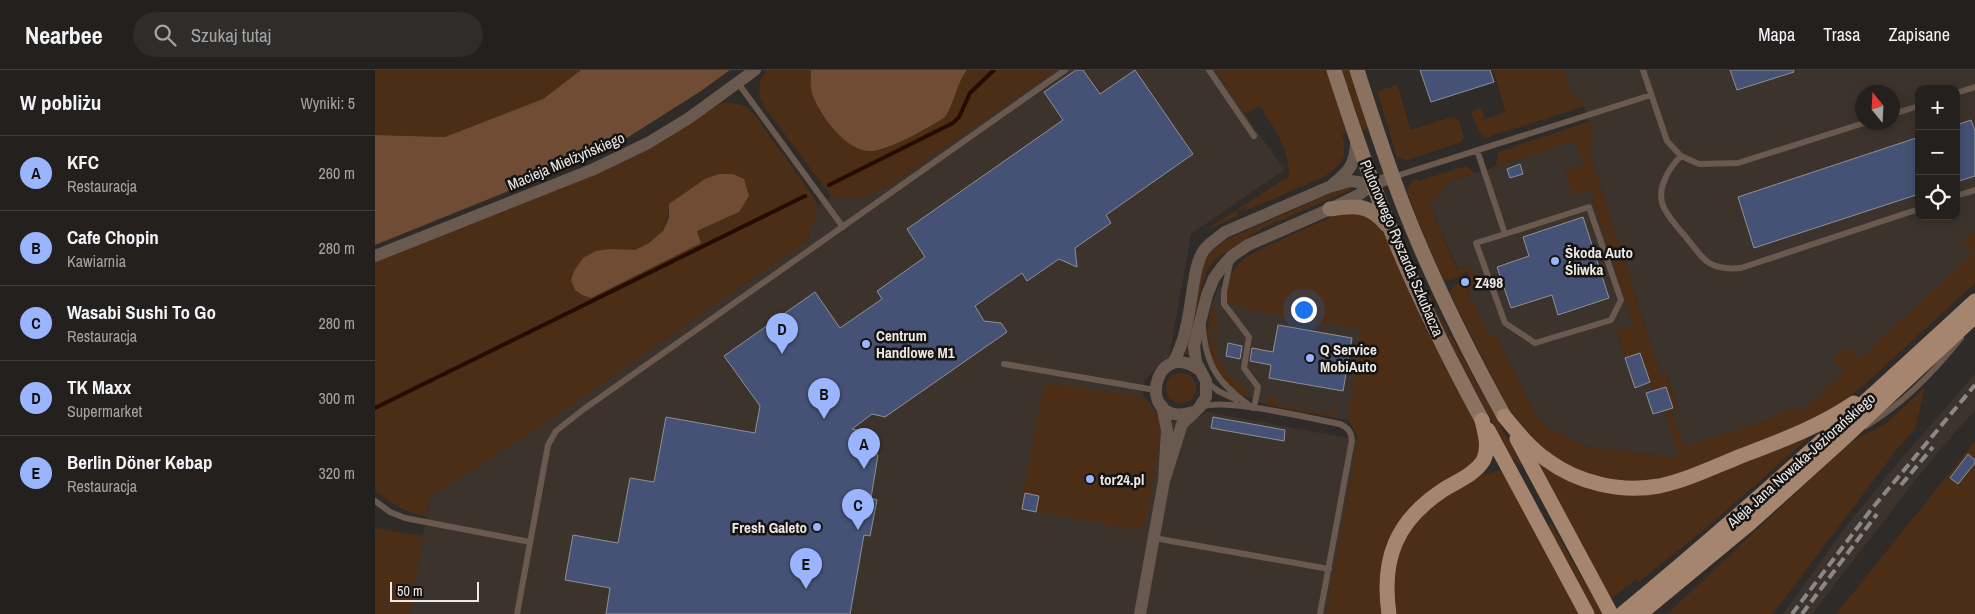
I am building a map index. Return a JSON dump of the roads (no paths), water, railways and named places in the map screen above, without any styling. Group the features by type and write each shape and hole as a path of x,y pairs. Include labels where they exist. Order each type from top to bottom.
{"main road":[{"name":"Aleja Jana Nowaka-Jeziorańskiego","path":"1642,607 1734,520 1975,301"},
{"name":"Aleja Jana Nowaka-Jeziorańskiego","path":"1622,614 1642,607 1749,524 1975,318"},
{"path":"1504,416 1524,440 1563,471 1585,480 1614,487 1643,488 1672,482 1815,426 1850,406 1897,373"},
{"path":"1504,416 1611,614"},
{"path":"1482,420 1587,614"},
{"path":"1473,472 1483,460 1487,449 1482,420"},
{"path":"1389,614 1387,572 1391,555 1403,527 1413,514 1473,472 1493,466 1508,468 1529,476 1544,487"}],"street":[{"name":"Macieja Mielżyńskiego","path":"375,256 594,169 648,143 689,118 755,70"},
{"name":"Plutonowego Ryszarda Szkubacza","path":"1334,70 1356,138 1390,229 1431,322 1482,420"},
{"name":"Plutonowego Ryszarda Szkubacza","path":"1357,70 1393,177 1429,268 1480,372 1504,416"},
{"path":"1329,187 1345,174 1351,165 1356,154 1356,138"},
{"path":"1164,481 1182,424 1206,397 1203,376 1194,353 1194,346 1214,278 1232,256 1248,245 1331,209 1357,196 1373,184 1393,177"},
{"path":"1196,410 1185,415 1170,413 1157,399 1155,390 1161,371 1173,363 1181,350 1199,262 1203,251 1211,242 1225,232 1329,187 1350,181 1373,184 1387,194 1427,282 1480,372"},
{"path":"1331,209 1352,206 1367,208 1379,216 1390,229"},
{"path":"1173,363 1188,363 1203,376"},
{"path":"1140,614 1164,481 1167,430 1162,406"}],"lane":[{"path":"517,614 547,445 556,431 584,409 1065,70"},
{"path":"1209,70 1254,136"},
{"path":"1643,70 1667,141 1681,156 1699,164 1738,163 1855,126"},
{"path":"738,82 843,227"},
{"path":"1960,92 1975,87"},
{"path":"1393,177 1651,95"},
{"path":"1900,112 1915,107"},
{"path":"1477,150 1505,234"},
{"path":"1681,156 1671,166 1665,180 1661,193 1663,205 1669,216 1707,263 1716,267 1727,269 1741,268 1915,210"},
{"path":"1960,195 1975,190"},
{"path":"1589,207 1621,300 1611,320 1535,343 1505,323 1477,244 1505,234 1589,207"},
{"path":"1232,256 1223,292 1224,304 1249,337 1244,368 1258,387 1254,408"},
{"path":"1203,314 1206,351 1214,371 1230,391 1254,408"},
{"path":"1004,364 1155,390"},
{"path":"1203,376 1218,391 1254,408"},
{"path":"1196,410 1214,403 1254,408 1340,424 1352,433 1353,440 1321,614"},
{"path":"375,502 390,512 405,518 530,542"},
{"path":"1154,538 1329,569"}],"waterway":[{"path":"829,185 953,123 959,117 970,93 994,70"},
{"path":"375,408 805,196"}],"railway":[{"path":"1792,614 1870,511 1975,385"},
{"path":"1901,485 1933,447"},
{"path":"1802,614 1877,514"}],"place":[{"name":"Škoda Auto Śliwka","path":"1555,261"},
{"name":"Z498","path":"1465,282"},
{"name":"Centrum Handlowe M1","path":"866,344"},
{"name":"TK Maxx","path":"782,354"},
{"name":"Q Service MobiAuto","path":"1310,358"},
{"name":"Cafe Chopin","path":"824,419"},
{"name":"KFC","path":"864,469"},
{"name":"tor24.pl","path":"1090,479"},
{"name":"Fresh Galeto","path":"817,527"},
{"name":"Wasabi Sushi To Go","path":"858,530"},
{"name":"Berlin Döner Kebap","path":"806,589"}]}
